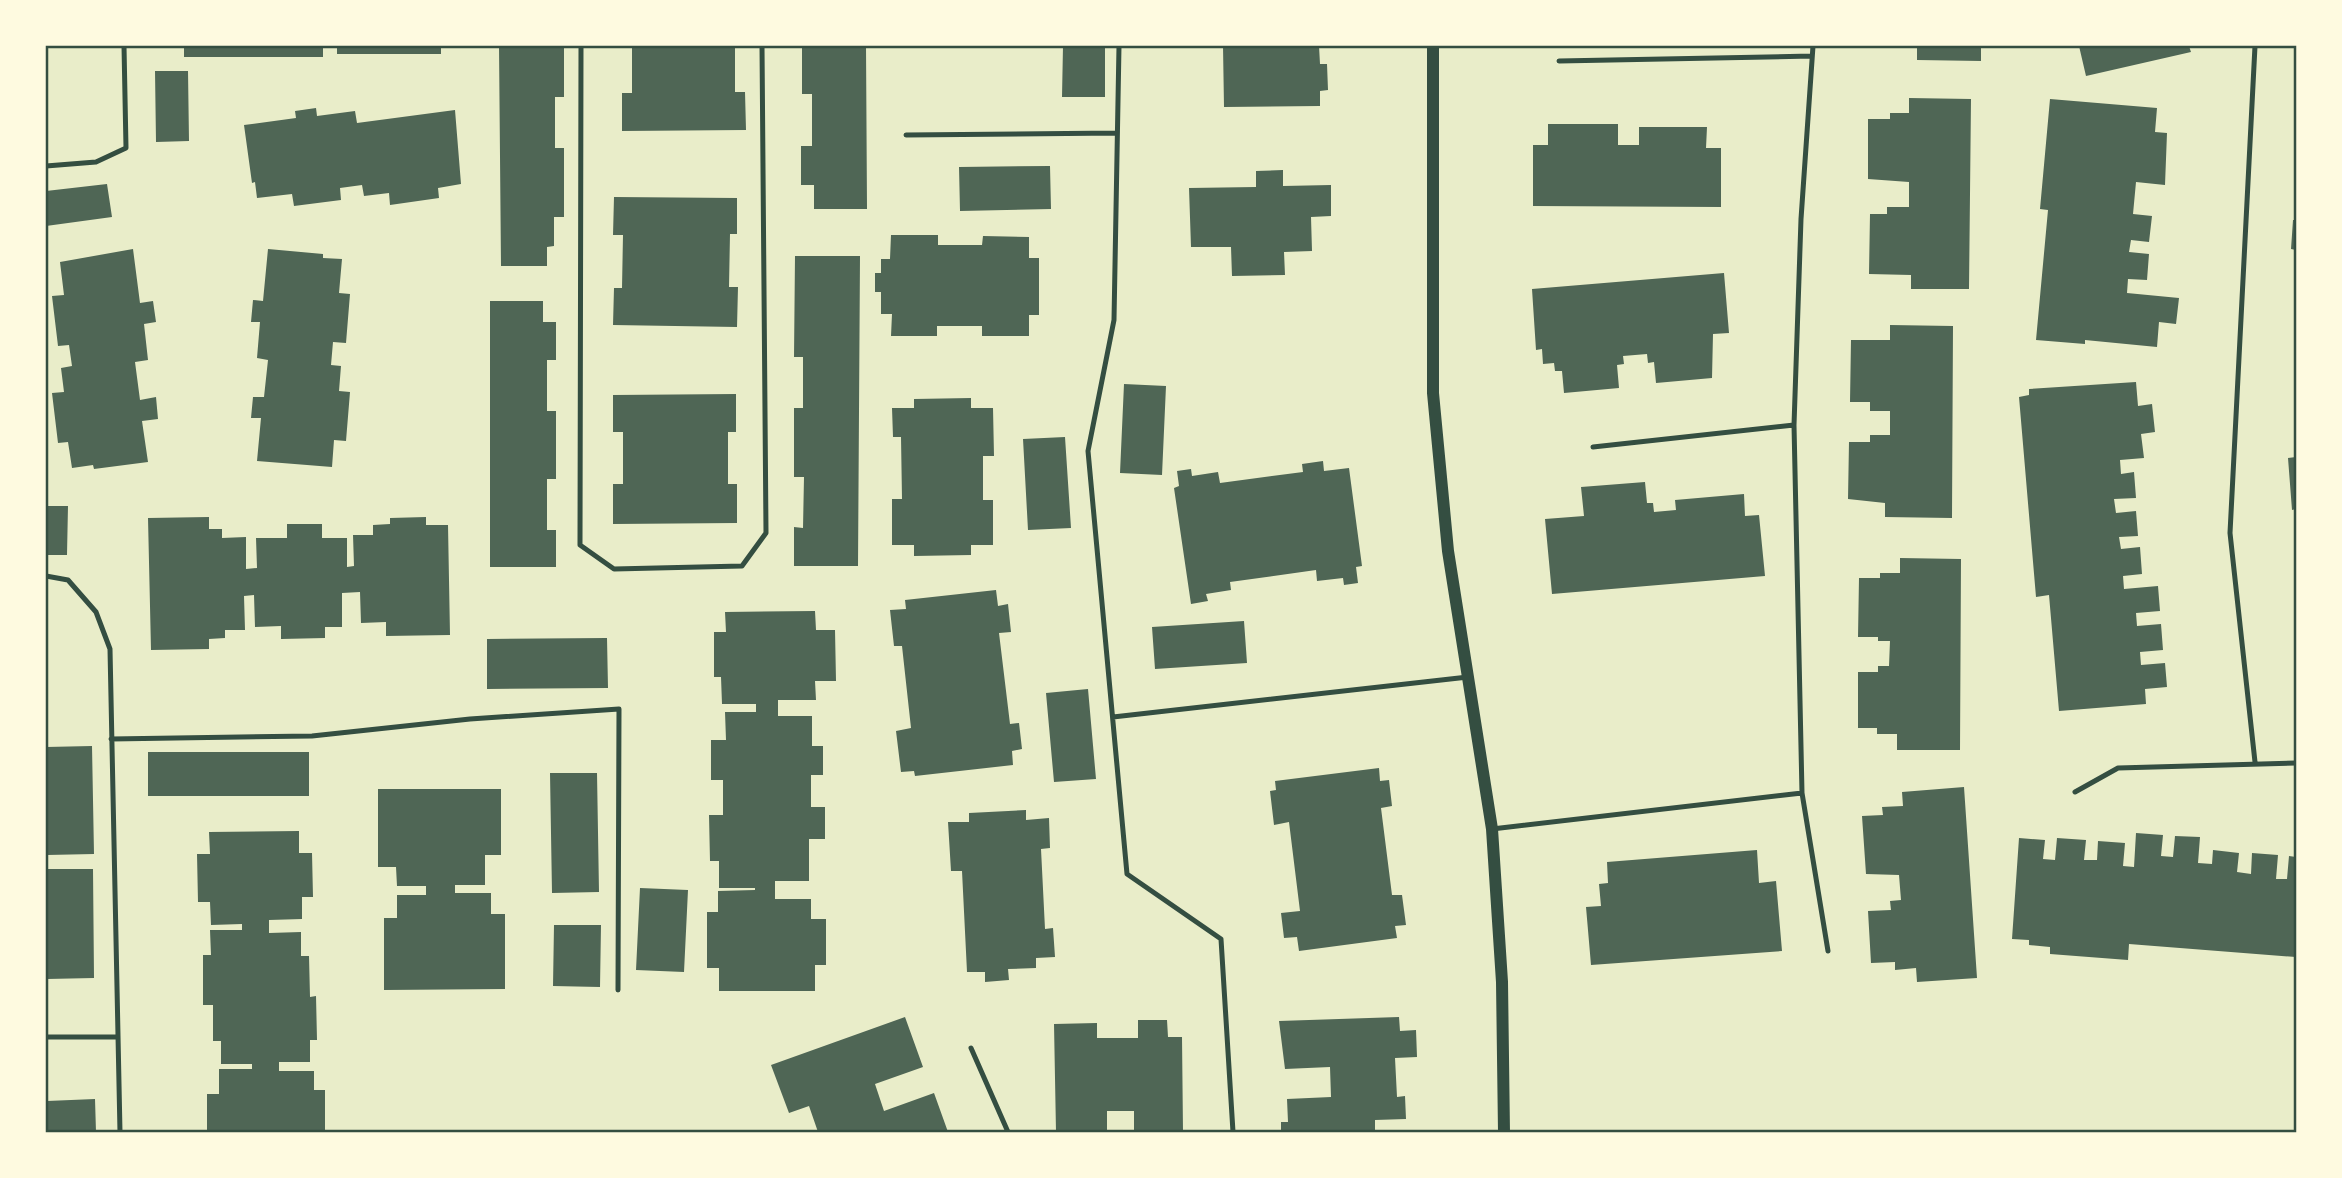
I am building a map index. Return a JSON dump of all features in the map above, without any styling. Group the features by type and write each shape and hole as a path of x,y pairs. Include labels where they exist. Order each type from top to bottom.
{"street":[{"path":"1433,46 1433,393 1448,551 1492,829 1502,982 1504,1132"}],"lane":[{"path":"46,166 96,162 125,148 124,46"},
{"path":"581,46 580,545 614,569 742,566 766,533 762,46"},
{"path":"1119,46 1114,320 1088,451 1127,874 1221,939 1233,1132"},
{"path":"1813,46 1801,219 1794,425 1802,793 1828,951"},
{"path":"2255,46 2230,533 2255,762"},
{"path":"1559,61 1812,56"},
{"path":"906,135 1117,133"},
{"path":"1592,446 1794,425"},
{"path":"46,576 68,580 96,612 110,649 120,1132"},
{"path":"1112,716 1470,677"},
{"path":"111,739 312,736 470,719 619,709 618,990"},
{"path":"2076,792 2118,768 2255,762 2297,763"},
{"path":"1492,829 1802,793"},
{"path":"46,1037 117,1037"},
{"path":"971,1048 1008,1132"}],"building":[{"path":"184,46 323,46 323,57 184,57"},
{"path":"337,46 441,46 441,54 337,54"},
{"path":"499,46 564,46 564,97 555,97 555,148 564,148 564,217 554,217 554,246 547,247 547,266 501,266"},
{"path":"632,46 735,46 735,92 745,92 746,130 622,131 622,93 632,93"},
{"path":"802,46 866,46 867,209 814,209 814,185 801,185 801,146 812,146 812,94 802,94"},
{"path":"1063,46 1105,46 1105,97 1062,97"},
{"path":"1223,46 1319,46 1320,64 1327,64 1328,90 1320,91 1320,106 1224,107"},
{"path":"1917,46 1981,46 1981,61 1917,60"},
{"path":"2079,46 2189,46 2191,52 2086,76"},
{"path":"155,71 188,71 189,141 156,142"},
{"path":"1909,98 1971,99 1969,289 1911,289 1911,275 1869,274 1870,214 1887,214 1887,207 1909,207 1909,182 1868,179 1868,119 1890,119 1890,113 1909,113"},
{"path":"2050,99 2157,108 2155,132 2167,133 2165,185 2136,182 2133,214 2152,216 2149,242 2131,240 2129,252 2149,254 2147,280 2128,279 2127,293 2179,298 2176,324 2159,322 2157,347 2085,340 2085,344 2036,340 2048,210 2040,209"},
{"path":"316,108 317,116 355,111 357,123 455,110 461,184 438,188 439,198 390,205 389,193 364,196 362,185 340,188 341,200 294,206 292,194 257,198 255,182 252,183 244,125 296,118 295,111"},
{"path":"1548,124 1618,124 1618,145 1639,145 1639,127 1707,127 1706,148 1721,148 1721,207 1533,206 1533,145 1548,145"},
{"path":"1050,166 1051,209 960,211 959,167"},
{"path":"1283,170 1283,186 1331,185 1331,216 1311,217 1312,251 1284,252 1285,275 1232,276 1231,247 1191,247 1189,188 1256,187 1256,171"},
{"path":"107,184 112,217 46,226 46,191"},
{"path":"614,197 737,198 737,234 730,234 729,287 738,287 737,327 613,325 614,288 622,288 623,235 613,235"},
{"path":"2293,220 2296,220 2296,250 2291,249"},
{"path":"891,235 938,235 938,245 982,245 983,236 1029,237 1029,258 1039,258 1039,315 1029,315 1029,336 982,336 982,326 937,326 937,336 891,336 892,314 881,314 881,292 875,292 875,273 881,273 881,259 890,259"},
{"path":"133,249 140,303 153,301 156,322 144,324 148,360 135,362 140,400 156,397 158,419 142,421 148,462 94,469 93,465 72,468 68,442 58,443 52,393 64,392 61,368 72,366 69,345 58,346 52,296 64,295 60,262"},
{"path":"268,249 323,254 323,258 342,259 339,293 350,294 346,343 333,342 331,365 341,366 339,391 350,392 346,441 334,440 332,467 257,461 261,418 251,418 253,397 264,397 268,360 257,358 260,322 251,322 253,300 263,301"},
{"path":"795,256 860,256 858,566 794,566 794,527 803,528 804,477 794,477 794,408 803,408 803,357 794,357"},
{"path":"1724,273 1729,333 1713,334 1712,378 1656,383 1654,362 1648,363 1647,354 1623,356 1624,364 1617,365 1619,388 1564,393 1562,371 1555,371 1554,363 1543,364 1542,349 1536,350 1532,289"},
{"path":"490,301 543,301 543,322 556,322 556,360 547,360 547,411 556,411 556,479 547,479 547,530 556,530 556,567 490,567"},
{"path":"1890,325 1953,326 1952,518 1885,517 1885,503 1848,499 1849,442 1870,442 1870,435 1890,435 1890,411 1870,411 1870,402 1850,402 1851,340 1890,340"},
{"path":"2136,382 2138,406 2152,404 2155,432 2141,434 2144,458 2120,460 2121,474 2134,472 2136,498 2114,499 2116,513 2136,511 2138,536 2119,537 2121,549 2140,547 2142,574 2123,576 2124,589 2158,586 2160,611 2136,613 2137,626 2161,624 2163,650 2140,652 2141,665 2165,663 2167,687 2145,689 2146,704 2059,711 2049,595 2036,597 2019,397 2029,395 2029,389"},
{"path":"1124,384 1166,386 1162,475 1120,473"},
{"path":"736,394 736,432 728,432 728,484 737,484 737,523 613,524 613,484 623,484 623,432 613,432 613,395"},
{"path":"971,398 971,408 993,408 994,456 983,456 983,500 993,500 993,545 971,545 971,555 914,556 914,545 892,545 892,499 902,499 901,437 893,437 892,408 914,408 914,399"},
{"path":"1065,437 1071,528 1028,530 1023,439"},
{"path":"2296,457 2296,509 2292,510 2288,458"},
{"path":"1323,461 1324,471 1349,468 1362,566 1356,567 1358,583 1344,585 1343,578 1317,581 1316,570 1230,582 1231,590 1206,594 1208,601 1191,604 1174,488 1179,486 1177,471 1191,469 1192,476 1218,472 1220,483 1303,472 1302,464"},
{"path":"1645,482 1647,503 1653,503 1654,512 1676,510 1675,500 1744,494 1745,516 1759,515 1765,576 1552,594 1545,519 1584,516 1581,487"},
{"path":"46,506 68,506 67,555 46,555"},
{"path":"209,517 209,529 222,529 222,538 246,537 246,569 257,568 256,538 287,538 287,524 322,524 322,538 347,538 347,567 354,566 353,535 373,535 373,525 390,524 390,518 426,517 426,525 448,525 450,635 386,636 386,622 361,623 360,592 342,593 342,627 325,627 325,638 281,639 281,626 255,627 254,595 244,596 245,630 225,630 225,638 209,639 209,649 151,650 148,518"},
{"path":"1900,558 1961,559 1960,750 1897,750 1897,734 1877,734 1877,728 1858,728 1858,672 1878,672 1878,666 1889,666 1890,641 1878,641 1878,637 1858,637 1859,578 1880,578 1880,573 1900,573"},
{"path":"996,590 998,606 1008,604 1011,632 999,633 1010,724 1019,723 1022,749 1012,751 1013,765 915,776 914,771 901,772 896,731 911,728 902,646 894,646 890,610 906,609 905,600"},
{"path":"815,611 816,630 835,630 836,681 815,681 816,700 778,700 778,716 812,716 812,746 823,746 823,775 811,775 811,807 825,807 825,839 809,839 809,881 775,881 775,899 811,899 811,919 826,919 826,965 815,965 815,991 719,991 719,968 707,968 707,912 718,912 718,891 755,888 719,888 719,861 710,861 709,815 723,815 723,780 711,780 711,740 726,740 725,712 756,712 756,704 722,704 721,677 714,677 714,632 726,632 725,612"},
{"path":"1244,621 1247,663 1155,669 1152,627"},
{"path":"607,638 608,688 487,689 487,639"},
{"path":"1088,689 1096,779 1054,782 1046,693"},
{"path":"92,746 94,854 47,855 46,747"},
{"path":"148,752 309,752 309,796 148,796"},
{"path":"1379,768 1380,781 1389,780 1392,806 1381,808 1392,895 1402,895 1406,925 1395,926 1397,938 1299,951 1297,937 1284,938 1281,913 1300,911 1289,822 1274,825 1270,791 1276,790 1275,781"},
{"path":"550,773 597,773 599,892 552,893"},
{"path":"1964,787 1977,978 1917,982 1916,968 1895,970 1895,962 1871,963 1868,911 1891,910 1890,901 1901,900 1899,875 1866,874 1862,816 1883,815 1882,807 1903,806 1902,792"},
{"path":"378,789 501,789 501,855 485,855 485,885 455,885 455,893 491,893 491,914 505,914 505,989 384,990 384,918 397,918 397,895 426,895 426,886 397,886 396,867 378,867"},
{"path":"1026,810 1026,820 1049,818 1050,848 1041,849 1045,929 1053,928 1055,957 1036,958 1036,968 1008,969 1009,980 985,982 985,972 967,972 962,871 951,871 948,822 969,822 969,813"},
{"path":"299,831 299,853 312,853 313,897 302,897 302,919 269,920 269,933 301,932 301,956 309,956 310,997 316,996 317,1040 310,1040 310,1062 279,1062 279,1071 314,1071 314,1090 325,1090 325,1132 207,1132 207,1094 219,1094 219,1069 252,1069 252,1064 221,1064 221,1041 213,1041 213,1005 203,1005 203,955 211,955 210,930 242,930 242,924 211,925 210,902 198,902 197,854 210,854 209,832"},
{"path":"2136,833 2163,835 2161,856 2173,857 2175,836 2200,837 2198,863 2212,864 2213,850 2239,853 2237,872 2251,874 2252,853 2278,855 2276,879 2287,879 2289,856 2296,857 2296,957 2129,944 2128,960 2050,954 2050,947 2029,945 2029,940 2012,939 2019,838 2045,840 2043,859 2055,860 2057,838 2086,840 2084,860 2097,860 2098,841 2125,843 2123,866 2134,867"},
{"path":"1757,850 1759,883 1776,881 1782,951 1591,965 1586,907 1601,906 1599,884 1608,883 1607,862"},
{"path":"46,869 93,869 94,978 47,979"},
{"path":"640,888 688,890 684,972 636,970"},
{"path":"554,925 601,925 600,987 553,986"},
{"path":"905,1017 923,1067 875,1084 884,1111 934,1093 948,1132 818,1132 809,1106 789,1113 771,1065"},
{"path":"1399,1017 1400,1031 1416,1030 1417,1057 1395,1058 1397,1097 1405,1096 1406,1119 1375,1120 1375,1132 1281,1132 1281,1122 1288,1122 1287,1099 1331,1097 1330,1067 1285,1069 1279,1021"},
{"path":"1138,1020 1167,1020 1168,1037 1182,1037 1183,1132 1134,1132 1134,1111 1107,1111 1107,1132 1056,1132 1054,1024 1097,1023 1097,1038 1138,1038"},
{"path":"95,1099 96,1132 48,1132 47,1101"}]}
